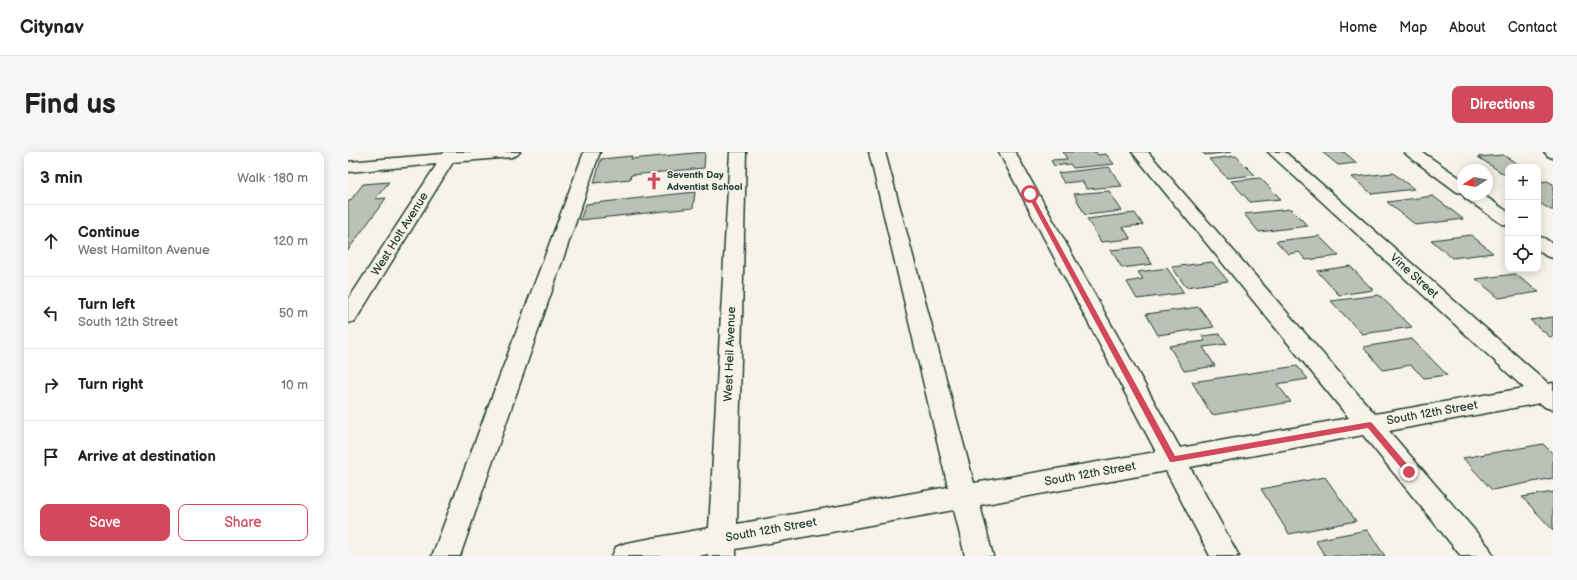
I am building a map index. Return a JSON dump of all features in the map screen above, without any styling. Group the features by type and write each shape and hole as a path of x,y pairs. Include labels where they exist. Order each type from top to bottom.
{"street":[{"path":"348,167 450,155 512,152"},
{"path":"446,556 592,152"},
{"name":"West Heil Avenue","path":"723,547 738,152"},
{"path":"877,152 979,556"},
{"path":"1007,152 1225,556"},
{"path":"1140,152 1370,424 1479,556"},
{"name":"Vine Street","path":"1276,152 1550,395"},
{"path":"1412,152 1457,184"},
{"name":"West Holt Avenue","path":"348,316 450,155"},
{"path":"1480,200 1505,218"},
{"path":"1541,244 1553,252"},
{"name":"South 12th Street","path":"626,556 723,547 963,496 1370,424 1550,395"}],"building":[{"path":"705,152 704,168 631,175 630,179 594,183 601,159 632,156 631,159"},
{"path":"1063,152 1096,152 1098,155 1106,154 1114,164 1073,168 1070,164 1054,166 1051,160 1067,159"},
{"path":"1202,152 1232,152 1205,155"},
{"path":"1322,152 1344,152 1357,163 1338,165"},
{"path":"1503,155 1518,164 1505,164 1505,175 1493,167 1493,164 1488,164 1478,157"},
{"path":"1236,156 1255,175 1227,178 1209,159"},
{"path":"1109,167 1122,186 1087,189 1082,181 1064,183 1058,173"},
{"path":"1393,173 1414,189 1372,194 1352,177"},
{"path":"1260,178 1281,199 1250,202 1231,181"},
{"path":"1547,181 1553,184 1553,210 1541,204 1541,182"},
{"path":"389,182 375,199 386,198 348,250 348,201 350,201 363,184"},
{"path":"1109,191 1122,211 1085,215 1074,194"},
{"path":"695,192 693,208 580,220 586,204"},
{"path":"1433,196 1463,219 1416,225 1387,202"},
{"path":"1291,209 1308,226 1259,232 1244,214"},
{"path":"1135,213 1143,225 1123,227 1131,239 1101,242 1087,219"},
{"path":"1471,235 1493,253 1452,258 1431,240"},
{"path":"1319,236 1339,256 1306,260 1299,252 1288,254 1276,241"},
{"path":"1141,247 1152,264 1122,268 1111,250"},
{"path":"1212,262 1228,281 1186,287 1172,267"},
{"path":"1350,266 1373,290 1339,295 1317,271"},
{"path":"1167,268 1184,293 1137,299 1127,282 1143,279 1138,272"},
{"path":"1515,274 1539,292 1499,298 1476,279"},
{"path":"1379,295 1412,327 1362,334 1331,301"},
{"path":"1199,307 1214,327 1158,335 1146,314"},
{"path":"1553,317 1553,336 1550,337 1530,320"},
{"path":"1220,334 1227,344 1203,347 1215,366 1184,371 1169,346 1205,341 1202,336"},
{"path":"1412,339 1447,375 1424,378 1411,365 1383,370 1363,347"},
{"path":"1297,366 1308,379 1277,384 1291,402 1212,415 1192,382"},
{"path":"1543,444 1553,454 1553,478 1492,490 1463,458"},
{"path":"1325,477 1356,521 1289,534 1261,489"},
{"path":"1553,492 1553,530 1522,497"},
{"path":"1367,530 1385,556 1325,556 1315,540"}],"place":[{"name":"Seventh Day Adventist School","path":"654,181"}],"route":[{"path":"1030,194 1173,459 1370,424 1409,472"}]}
